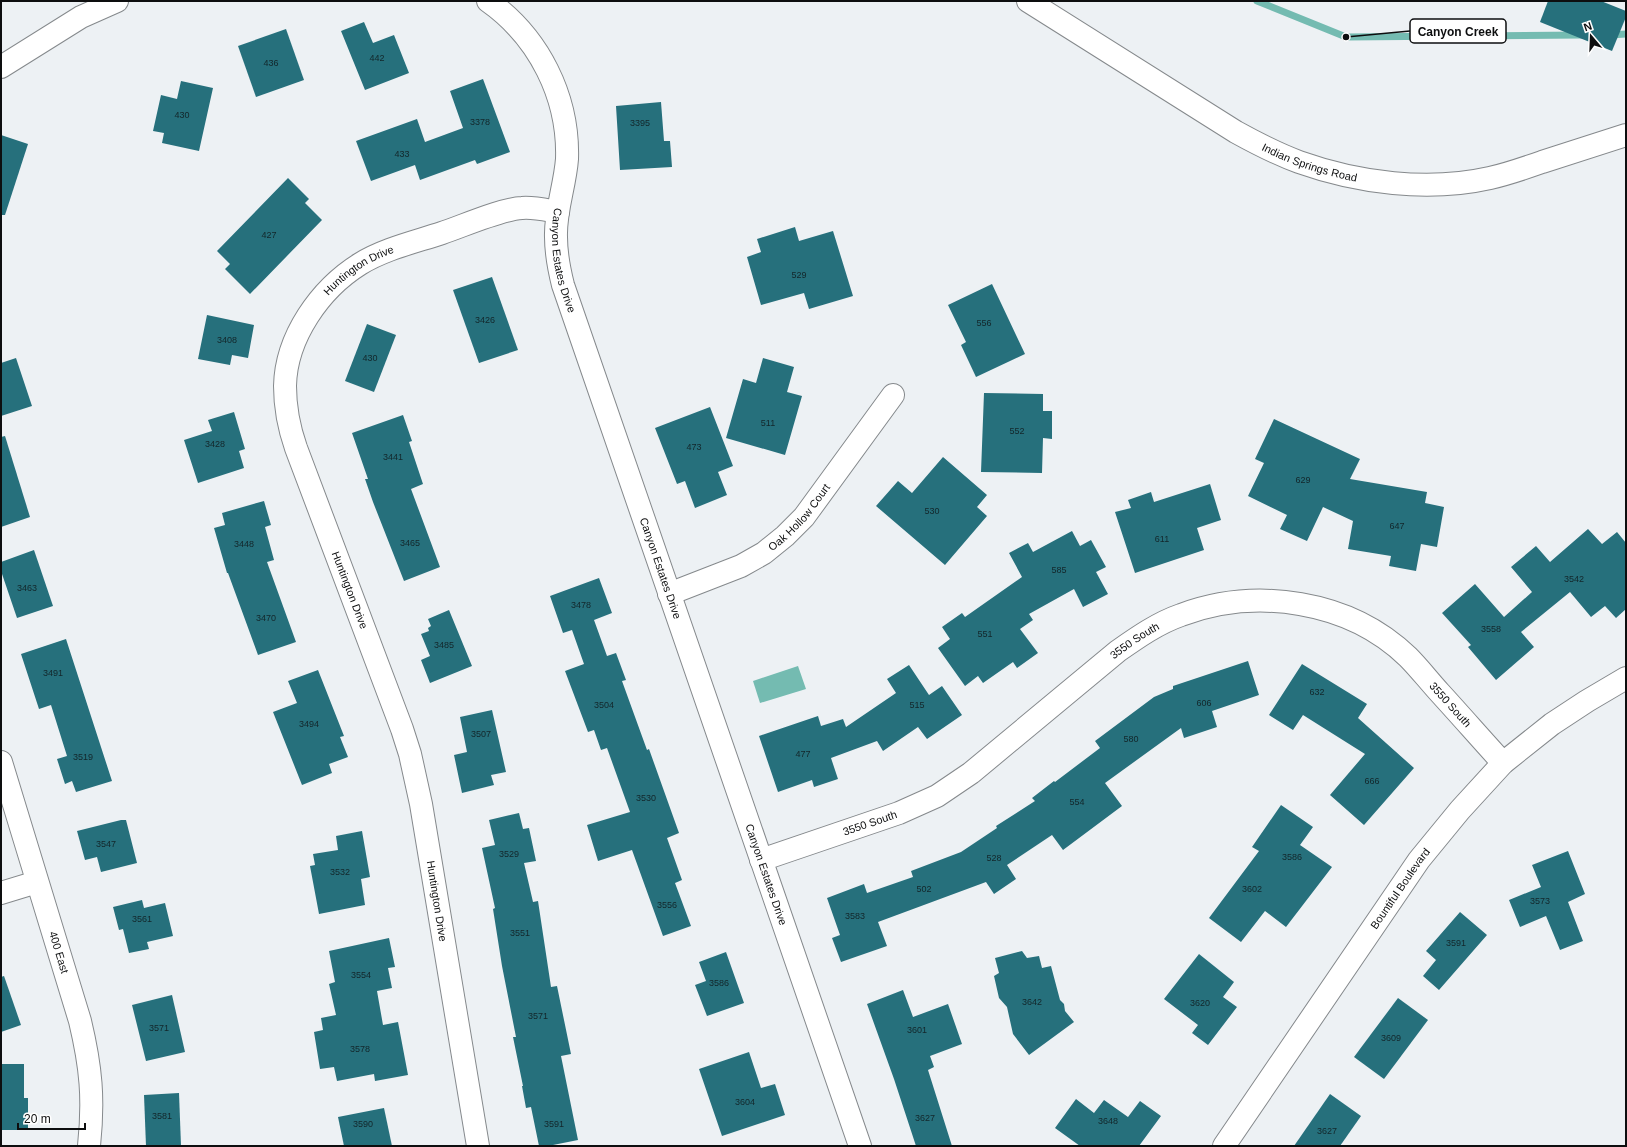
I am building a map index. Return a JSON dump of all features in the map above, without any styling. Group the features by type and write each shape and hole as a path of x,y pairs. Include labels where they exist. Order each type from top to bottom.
{"street":[{"path":"1,67 76,20 117,1"},
{"name":"Canyon Estates Drive","path":"488,1 501,10 520,28 536,49 549,72 558,96 564,118 567,159 558,212 556,237 558,262 563,285 860,1146"},
{"name":"Indian Springs Road","path":"1028,1 1236,132 1299,162 1331,172 1395,183 1427,185 1458,183 1498,176 1626,135"},
{"name":"Huntington Drive","path":"478,1146 422,804 410,754 394,706 296,448 287,417 285,384 291,352 304,322 323,296 347,273 361,264 381,254 508,210 533,208 558,212"},
{"name":"Oak Hollow Court","path":"669,594 741,566 764,553 785,536 804,517 893,395"},
{"name":"3550 South","path":"761,860 899,813 937,796 972,773 1118,651 1138,637 1158,625 1180,615 1226,603 1251,600 1299,604 1334,614 1368,628 1388,641 1407,657 1503,762"},
{"name":"Bountiful Boulevard","path":"1224,1146 1419,860 1460,810 1503,762 1552,724 1626,678"},
{"name":"400 East","path":"1,762 80,1021 88,1056 92,1103 88,1146"},
{"path":"1,893 38,882"}],"shaded area":[{"path":"798,666 806,689 760,703 753,681"}],"building":[{"path":"1548,1 1601,1 1626,11 1626,17 1612,51 1540,22"},
{"path":"364,22 373,43 394,35 409,73 365,90 341,31"},
{"path":"286,29 304,80 256,97 238,46"},
{"path":"483,79 510,152 477,164 475,160 420,180 415,165 371,181 356,141 417,119 425,142 463,128 450,91"},
{"path":"181,81 213,88 199,151 162,143 164,133 153,131 161,95 177,99"},
{"path":"661,102 664,141 670,141 672,167 620,170 616,106"},
{"path":"1,135 28,144 5,215 1,215"},
{"path":"288,178 309,199 305,203 322,220 250,294 225,269 230,264 217,251"},
{"path":"795,227 799,241 833,231 853,296 809,309 804,293 761,305 747,257 761,252 757,239"},
{"path":"492,277 518,350 479,363 453,290"},
{"path":"992,284 1025,354 976,377 961,345 966,342 948,305"},
{"path":"207,315 254,325 248,358 232,355 230,365 198,359"},
{"path":"367,324 396,335 374,392 345,381"},
{"path":"16,358 32,406 1,416 1,363"},
{"path":"763,358 794,367 787,392 802,396 785,455 726,438 743,379 756,383"},
{"path":"984,393 1043,394 1043,411 1052,411 1052,439 1043,438 1042,473 981,472"},
{"path":"710,407 733,466 718,472 727,495 695,508 685,481 677,484 655,428"},
{"path":"234,412 245,449 239,451 244,468 198,483 184,440 212,431 208,420"},
{"path":"403,415 412,441 409,442 423,484 411,489 440,567 404,581 373,502 365,479 368,479 352,433"},
{"path":"1274,419 1360,459 1350,479 1427,492 1425,503 1444,507 1437,547 1421,544 1416,571 1389,566 1391,556 1348,549 1353,521 1323,507 1307,541 1280,529 1287,515 1248,496 1264,463 1255,459"},
{"path":"5,436 30,517 1,527 1,437"},
{"path":"943,457 987,495 977,507 987,516 945,565 876,506 898,481 912,493"},
{"path":"1210,484 1221,520 1197,528 1204,550 1135,573 1115,512 1131,508 1128,500 1151,492 1154,502"},
{"path":"264,501 271,525 265,527 274,560 267,562 296,642 258,655 227,573 214,528 225,525 222,513"},
{"path":"1588,529 1602,544 1617,532 1626,543 1626,609 1616,618 1605,606 1591,617 1570,592 1521,632 1534,647 1496,680 1468,647 1471,645 1442,613 1475,584 1504,617 1532,592 1511,567 1536,546 1550,562"},
{"path":"1072,531 1080,546 1091,540 1106,567 1096,572 1108,594 1083,607 1074,589 1029,614 1033,620 1020,629 1038,653 1017,668 1013,662 983,683 978,676 965,686 938,648 950,639 942,627 962,613 965,617 1022,577 1009,553 1028,543 1033,552"},
{"path":"34,550 53,606 17,618 1,571 1,562"},
{"path":"599,578 612,613 594,620 607,656 616,653 626,680 622,681 647,750 649,749 679,833 667,838 682,880 675,883 691,926 663,936 632,850 598,861 587,825 630,812 607,748 601,750 594,730 588,732 565,671 584,664 572,630 563,633 550,596"},
{"path":"449,610 472,666 430,683 421,660 430,656 421,634 429,631 428,628 431,626 428,619"},
{"path":"66,639 112,781 76,792 72,781 65,784 57,759 67,756 51,705 39,709 21,654"},
{"path":"1248,661 1259,695 1212,711 1217,727 1184,738 1181,728 1105,783 1122,806 1063,850 1052,835 1007,865 1016,879 994,894 986,882 878,922 887,946 841,962 832,938 840,935 827,898 864,884 867,893 913,877 911,871 961,852 997,828 996,826 1035,801 1032,798 1100,748 1095,741 1154,697 1173,689 1173,686"},
{"path":"1302,664 1367,704 1358,718 1414,768 1364,825 1330,795 1365,754 1303,715 1293,730 1269,715"},
{"path":"909,665 929,695 942,686 962,715 927,739 918,727 883,751 877,741 831,758 838,779 814,787 812,780 778,792 759,736 818,716 821,726 843,719 846,727 896,693 887,679"},
{"path":"318,670 344,736 340,737 348,757 329,764 332,773 302,785 273,712 297,703 288,681"},
{"path":"492,710 506,772 491,775 494,785 462,793 454,755 467,752 460,717"},
{"path":"1281,805 1313,827 1300,845 1332,867 1286,927 1265,911 1241,942 1209,918 1259,851 1252,847"},
{"path":"519,813 523,829 529,828 536,861 524,863 533,902 538,901 551,987 557,986 571,1054 561,1056 578,1140 548,1146 539,1146 531,1107 526,1108 513,1037 516,1037 502,966 493,909 495,908 482,848 495,845 489,820"},
{"path":"126,820 137,863 101,872 97,857 85,860 77,831"},
{"path":"362,831 370,877 361,879 365,905 319,914 310,866 315,865 313,854 338,850 336,836"},
{"path":"1568,851 1585,894 1568,902 1583,941 1560,950 1546,916 1520,927 1509,900 1541,887 1532,865"},
{"path":"142,900 144,908 165,903 173,936 147,942 149,949 129,953 123,929 119,930 113,907"},
{"path":"1460,912 1487,935 1439,990 1423,976 1436,960 1426,951"},
{"path":"389,938 395,967 388,968 392,988 377,991 383,1025 398,1022 408,1075 375,1081 374,1074 337,1081 334,1067 320,1069 314,1032 323,1030 321,1018 336,1015 329,984 335,982 329,951"},
{"path":"1022,951 1027,958 1039,956 1042,968 1051,966 1060,1000 1064,1004 1065,1011 1074,1022 1029,1055 1013,1034 1007,1007 999,998 994,976 999,973 995,958"},
{"path":"726,952 744,1003 707,1016 695,985 706,981 699,962"},
{"path":"1199,954 1234,982 1223,997 1237,1007 1208,1045 1192,1033 1198,1025 1164,999"},
{"path":"4,976 21,1025 1,1032 1,977"},
{"path":"903,990 913,1017 948,1004 962,1044 930,1056 934,1067 928,1070 952,1146 916,1146 867,1004"},
{"path":"172,995 185,1052 146,1061 132,1005"},
{"path":"1398,998 1428,1020 1384,1079 1354,1057"},
{"path":"749,1052 761,1088 775,1084 785,1115 722,1136 699,1069"},
{"path":"1,1064 24,1064 24,1098 28,1098 28,1130 1,1130"},
{"path":"179,1093 181,1146 146,1146 144,1095"},
{"path":"1330,1094 1361,1116 1340,1146 1294,1146"},
{"path":"1076,1099 1094,1113 1104,1100 1128,1117 1140,1101 1161,1116 1139,1146 1080,1146 1055,1128"},
{"path":"384,1108 392,1146 344,1146 338,1117"}],"waterway":[{"path":"1257,1 1346,37 1582,35"},
{"path":"1610,35 1626,34"}],"place":[{"name":"Canyon Creek","path":"1346,37"}]}
